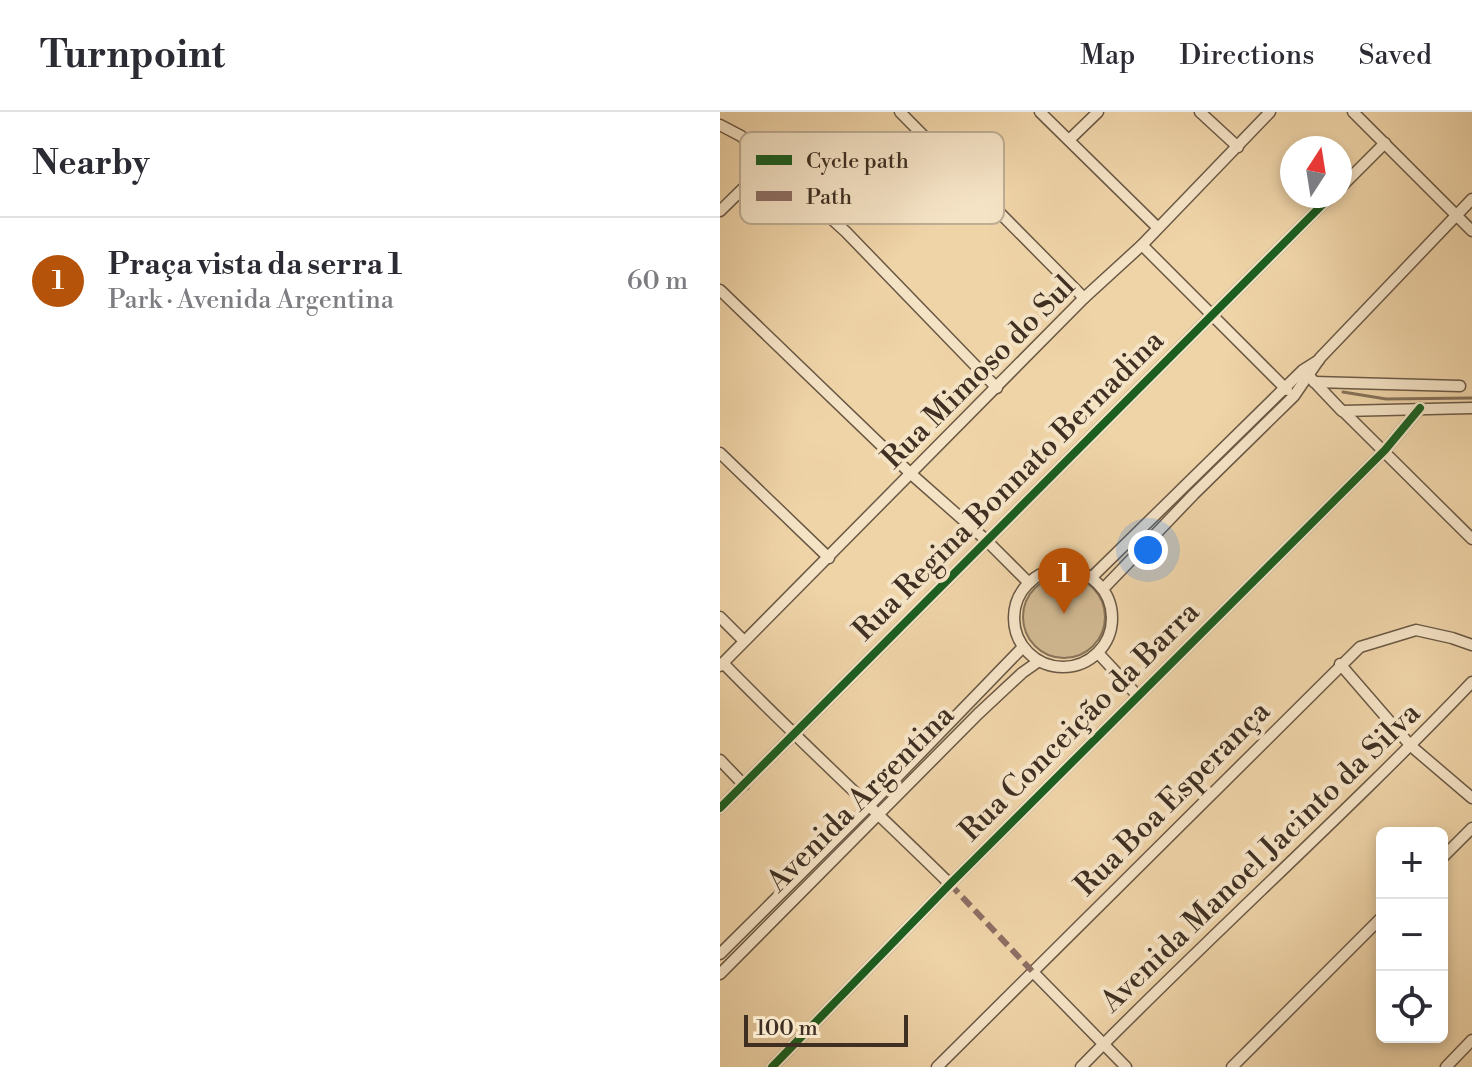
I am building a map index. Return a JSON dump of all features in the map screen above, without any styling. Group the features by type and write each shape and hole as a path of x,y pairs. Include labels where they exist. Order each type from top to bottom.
{"street":[{"path":"900,112 920,132"},
{"path":"1040,112 1157,227"},
{"path":"1069,140 1098,112"},
{"path":"1200,112 1238,147"},
{"name":"Rua Mimoso do Sul","path":"722,664 1084,298 1142,245 1270,112"},
{"path":"1353,112 1472,231"},
{"path":"720,125 740,135"},
{"path":"1352,176 1385,143"},
{"path":"720,211 740,191"},
{"path":"1103,589 1294,396 1320,358 1472,199"},
{"name":"Rua Regina Bonnato Bernadina","path":"720,808 1319,208"},
{"path":"1004,217 1084,298"},
{"path":"837,224 997,388"},
{"path":"1142,245 1294,396"},
{"path":"720,290 1029,583"},
{"path":"1309,376 1472,539"},
{"path":"1091,578 1285,388 1309,376 1460,386"},
{"name":"Rua Conceição da Barra","path":"772,1067 950,884 1385,450 1420,408"},
{"path":"1342,411 1472,408"},
{"path":"720,453 829,558"},
{"path":"1061,569 1091,578 1103,589 1111,603 1113,621 1109,639 1098,653 1075,667 1057,667 1039,661 1023,647 1016,634 1014,616 1018,598 1029,583 1044,573 1061,569"},
{"path":"720,617 744,641"},
{"name":"Rua Boa Esperança","path":"937,1067 1360,647 1416,630 1472,645"},
{"name":"Avenida Argentina","path":"720,954 1023,647"},
{"path":"1098,653 1138,696"},
{"name":"Avenida Argentina","path":"720,974 978,714 1039,661"},
{"path":"722,664 950,884"},
{"path":"1340,664 1411,746 1472,798"},
{"name":"Avenida Manoel Jacinto da Silva","path":"1081,1067 1411,746 1472,682"},
{"path":"720,760 744,785"},
{"path":"1448,852 1472,828"},
{"path":"1232,1067 1376,923"},
{"path":"1032,971 1126,1067"},
{"path":"1446,1067 1472,1040"}],"shaded area":[{"path":"1064,576 1080,579 1093,588 1102,601 1105,617 1102,633 1093,646 1080,655 1064,658 1048,655 1035,646 1026,633 1023,617 1026,601 1035,588 1048,579"}],"waterway":[{"path":"1343,392 1386,399 1472,398"}],"marked path":[{"path":"950,884 1032,971"}],"cycle path":[{"path":"720,808 1319,208"},
{"path":"772,1067 950,884 1385,450 1420,408"}],"place":[{"name":"Praça vista da serra 1","path":"1064,614"}]}
